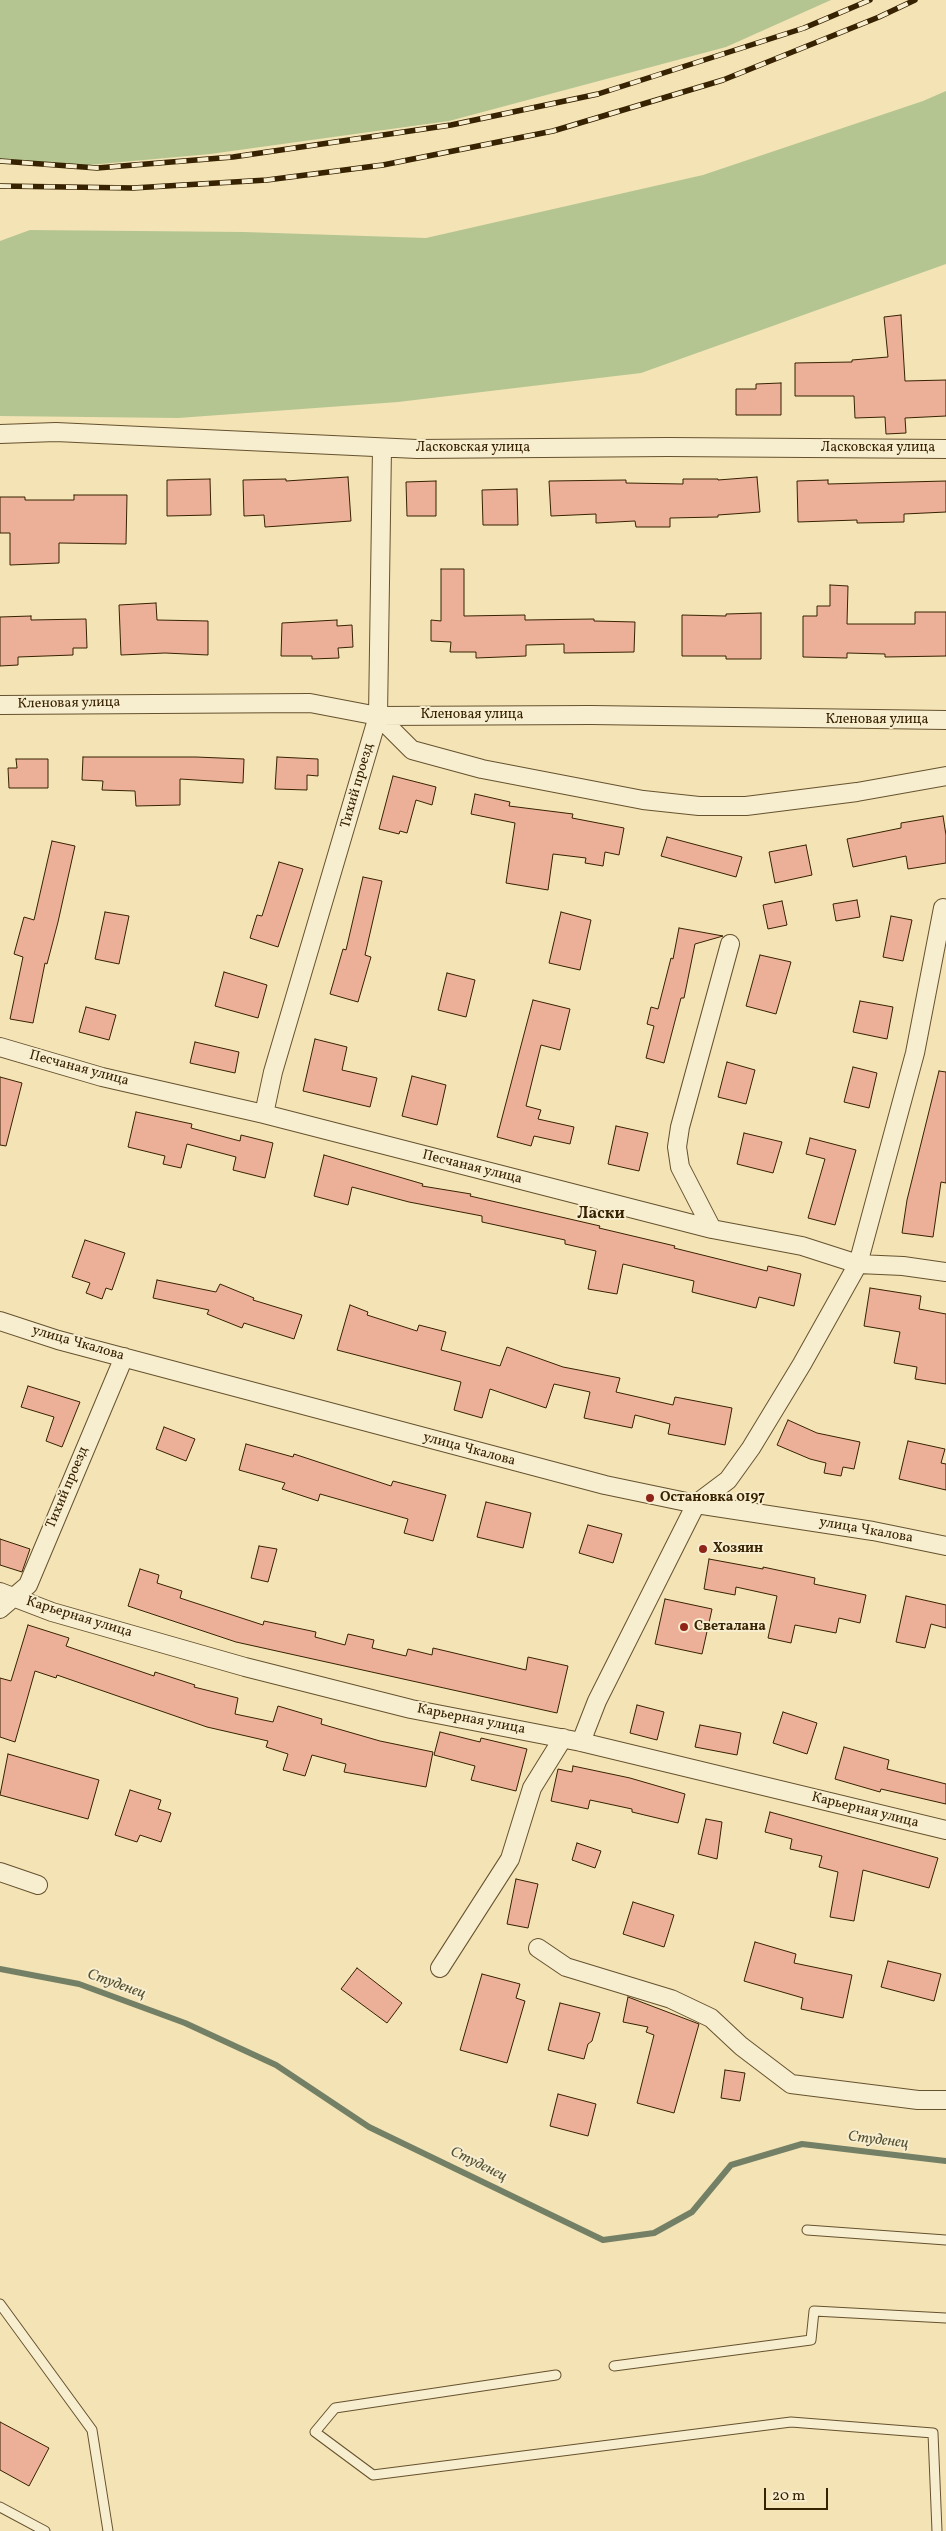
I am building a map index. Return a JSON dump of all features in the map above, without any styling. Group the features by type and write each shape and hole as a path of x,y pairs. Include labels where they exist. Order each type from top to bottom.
{"street":[{"name":"Ласковская улица","path":"0,434 56,432 382,448 946,449"},
{"name":"Тихий проезд","path":"264,1114 273,1072 378,716 382,448"},
{"name":"Кленовая улица","path":"0,704 310,704 378,716 591,715 946,720"},
{"path":"378,716 412,750 449,761 643,800 699,806 746,806 800,800 946,776"},
{"path":"581,1742 596,1701 696,1504 728,1480 751,1448 802,1364 858,1264 915,1053 943,908"},
{"path":"712,1228 680,1167 677,1147 680,1127 730,944"},
{"name":"Песчаная улица","path":"0,1047 102,1077 264,1114 712,1228 802,1246 858,1264 902,1266 946,1272"},
{"name":"улица Чкалова","path":"0,1321 58,1340 585,1481 696,1504 872,1531 946,1546"},
{"name":"Тихий проезд","path":"0,1609 7,1595 28,1585 124,1357"},
{"name":"Карьерная улица","path":"7,1595 52,1612 254,1670 411,1709 581,1742 946,1830"},
{"path":"440,1968 510,1859 532,1788 563,1738"},
{"path":"0,1872 38,1885"},
{"path":"538,1948 566,1967 671,1999 711,2018 741,2046 791,2084 918,2100 946,2100"}],"lane":[{"path":"807,2230 946,2240"},
{"path":"0,2304 92,2430 108,2531"},
{"path":"614,2366 811,2340 814,2311 946,2318"},
{"path":"556,2375 335,2408 315,2432 373,2475 791,2422 933,2433 937,2531"},
{"path":"0,2507 45,2531"}],"green space":[{"path":"0,0 831,0 726,47 449,121 210,154 78,166 0,164"},
{"path":"946,91 946,264 641,373 398,402 178,418 0,416 0,241 30,230 244,232 426,238 703,175 923,101"}],"building":[{"path":"901,315 905,381 946,380 946,416 905,418 906,433 886,434 885,417 855,418 854,396 795,396 795,363 852,362 852,360 888,357 884,317"},
{"path":"781,383 781,415 736,415 736,389 756,389 756,384"},
{"path":"348,477 351,521 265,527 264,515 244,516 243,480 286,479 286,481"},
{"path":"757,477 760,512 718,515 718,517 670,518 670,527 636,527 635,521 596,523 596,514 551,516 549,481 626,480 626,483 683,484 683,479 718,480"},
{"path":"210,479 211,515 167,516 167,480"},
{"path":"828,480 828,484 946,481 946,512 904,514 904,522 857,523 857,520 798,522 797,481"},
{"path":"436,481 436,516 407,516 406,482"},
{"path":"517,489 518,525 483,525 482,490"},
{"path":"74,495 127,495 126,544 59,543 59,563 10,565 10,533 0,533 0,497 25,497 25,500 74,500"},
{"path":"441,569 464,569 464,616 525,615 525,620 594,619 594,621 635,622 634,652 564,653 564,644 526,645 526,656 476,658 476,652 450,652 451,642 431,641 431,620 441,621"},
{"path":"830,585 848,586 847,624 915,624 915,612 946,612 946,656 885,657 885,654 847,653 847,658 803,657 803,616 817,616 817,606 830,606"},
{"path":"156,603 157,620 208,621 208,655 165,653 121,655 119,605"},
{"path":"761,613 761,659 726,659 726,656 682,656 682,615 726,616 726,614"},
{"path":"31,616 31,620 86,619 87,648 73,648 73,655 18,657 18,665 0,666 0,617"},
{"path":"337,620 337,626 352,625 353,647 338,648 339,658 312,659 312,656 281,656 282,623"},
{"path":"83,757 244,759 243,783 180,779 180,805 136,806 135,791 102,790 103,781 82,780"},
{"path":"277,757 318,759 318,776 307,775 307,790 275,789"},
{"path":"16,759 48,759 48,788 9,788 8,768 17,768"},
{"path":"393,776 436,787 432,805 416,800 407,833 400,831 399,834 379,829"},
{"path":"475,794 510,802 509,806 573,814 572,818 624,828 619,855 605,852 603,866 585,863 586,858 553,854 548,890 506,883 515,823 471,814"},
{"path":"943,816 946,835 946,863 908,869 906,856 853,867 847,839 901,828 901,823"},
{"path":"667,837 742,857 736,877 661,856"},
{"path":"52,841 75,846 58,922 47,964 45,963 33,1023 10,1019 23,957 14,954 24,917 34,920"},
{"path":"806,845 812,875 775,883 769,852"},
{"path":"279,862 303,869 278,947 250,938 257,915 262,916"},
{"path":"363,877 382,881 365,955 371,957 358,1002 330,994 343,949 346,950"},
{"path":"857,900 860,917 836,921 833,904"},
{"path":"782,901 787,925 768,929 763,905"},
{"path":"105,912 129,916 119,964 95,959"},
{"path":"561,912 591,920 580,970 549,963"},
{"path":"891,916 912,920 903,961 883,957"},
{"path":"679,928 723,936 695,944 684,998 681,998 664,1063 646,1058 654,1026 647,1024 651,1007 658,1009 671,958 673,959"},
{"path":"760,955 791,962 776,1014 746,1006"},
{"path":"224,972 267,985 258,1018 215,1006"},
{"path":"447,973 475,980 466,1017 438,1010"},
{"path":"533,1000 570,1009 560,1050 541,1045 526,1106 541,1110 538,1119 574,1127 570,1144 534,1136 531,1146 497,1137"},
{"path":"860,1001 893,1007 887,1039 853,1032"},
{"path":"86,1007 116,1015 109,1040 79,1032"},
{"path":"315,1039 347,1047 342,1070 377,1078 370,1107 303,1091"},
{"path":"195,1042 239,1052 235,1073 190,1063"},
{"path":"727,1062 755,1070 746,1104 718,1097"},
{"path":"853,1067 877,1073 869,1108 844,1102"},
{"path":"939,1071 946,1072 946,1183 941,1182 933,1237 902,1233 907,1200"},
{"path":"412,1076 446,1085 437,1125 402,1116"},
{"path":"0,1077 22,1083 6,1146 0,1145"},
{"path":"136,1112 192,1124 191,1128 240,1141 241,1135 273,1143 265,1178 233,1170 236,1157 187,1144 181,1168 163,1164 165,1156 128,1147"},
{"path":"616,1126 648,1133 639,1171 608,1164"},
{"path":"744,1133 782,1142 773,1173 737,1164"},
{"path":"810,1138 856,1150 835,1225 808,1218 825,1159 806,1154"},
{"path":"324,1155 423,1184 422,1186 471,1194 470,1196 600,1226 599,1228 767,1271 768,1266 801,1274 794,1306 759,1297 756,1308 692,1292 694,1281 623,1264 617,1294 588,1289 596,1251 565,1244 565,1240 482,1222 482,1216 409,1202 352,1187 348,1205 314,1196"},
{"path":"85,1240 125,1253 112,1290 106,1288 102,1299 86,1293 90,1283 72,1277"},
{"path":"157,1280 216,1292 220,1284 254,1298 253,1300 302,1315 294,1339 244,1323 242,1328 207,1314 209,1310 153,1298"},
{"path":"870,1288 921,1296 919,1309 946,1314 946,1384 915,1379 917,1367 894,1363 900,1332 864,1326"},
{"path":"350,1305 368,1312 367,1315 417,1331 419,1325 446,1332 441,1350 500,1366 507,1347 563,1367 620,1378 616,1392 673,1405 675,1397 732,1408 725,1445 668,1434 670,1424 635,1415 632,1428 584,1418 590,1392 554,1384 546,1408 490,1389 482,1418 454,1410 461,1382 337,1350"},
{"path":"28,1386 80,1402 62,1447 46,1441 54,1417 21,1407"},
{"path":"788,1420 817,1433 860,1442 854,1469 843,1467 841,1476 824,1473 826,1463 810,1459 777,1445"},
{"path":"164,1427 195,1439 186,1461 156,1449"},
{"path":"908,1441 945,1449 941,1463 946,1464 946,1490 899,1479"},
{"path":"246,1444 293,1457 294,1454 391,1486 393,1481 446,1495 433,1541 404,1533 408,1519 320,1494 318,1501 282,1489 285,1483 239,1470"},
{"path":"486,1502 531,1513 523,1548 477,1537"},
{"path":"588,1525 622,1534 613,1563 579,1553"},
{"path":"0,1539 30,1549 22,1572 0,1565"},
{"path":"259,1546 277,1549 268,1582 251,1578"},
{"path":"709,1559 763,1569 763,1567 815,1578 814,1584 866,1595 860,1623 839,1618 836,1633 795,1625 791,1643 768,1638 777,1596 736,1587 735,1595 704,1589"},
{"path":"140,1569 159,1575 157,1583 182,1591 180,1598 263,1625 264,1621 316,1632 315,1637 345,1645 348,1634 374,1640 372,1648 406,1656 408,1649 432,1655 433,1648 526,1670 528,1657 568,1666 557,1713 236,1642 128,1606"},
{"path":"906,1596 946,1605 946,1628 931,1624 925,1648 896,1642"},
{"path":"665,1599 712,1609 702,1654 655,1644"},
{"path":"28,1625 69,1638 66,1646 154,1676 155,1672 195,1685 194,1687 238,1698 235,1714 273,1722 278,1706 322,1719 321,1724 380,1741 433,1752 426,1787 344,1772 346,1764 312,1755 305,1776 283,1770 288,1754 266,1747 268,1741 207,1727 57,1675 56,1678 35,1671 15,1742 0,1737 0,1678 11,1681"},
{"path":"637,1705 664,1712 657,1740 630,1733"},
{"path":"783,1712 817,1723 807,1754 773,1743"},
{"path":"700,1725 741,1733 737,1755 695,1747"},
{"path":"440,1732 480,1742 481,1738 527,1749 516,1791 471,1780 475,1766 434,1755"},
{"path":"844,1747 889,1760 887,1769 946,1784 946,1804 881,1789 880,1792 835,1779"},
{"path":"8,1754 99,1780 88,1819 0,1795"},
{"path":"573,1766 630,1778 685,1794 678,1823 632,1812 632,1809 590,1800 588,1809 551,1801 558,1769 572,1772"},
{"path":"130,1790 161,1800 158,1809 171,1813 161,1842 140,1835 137,1842 115,1835"},
{"path":"770,1812 938,1858 929,1888 863,1870 854,1921 830,1917 838,1872 819,1867 822,1856 790,1849 792,1839 765,1832"},
{"path":"706,1819 722,1822 717,1859 698,1854"},
{"path":"577,1843 601,1851 595,1868 572,1860"},
{"path":"516,1879 538,1884 528,1928 507,1924"},
{"path":"633,1902 674,1915 664,1947 623,1934"},
{"path":"755,1942 796,1954 794,1963 852,1975 843,2018 801,2009 803,1998 744,1981"},
{"path":"888,1961 941,1974 934,2001 881,1987"},
{"path":"357,1968 402,2003 387,2023 341,1989"},
{"path":"482,1974 520,1984 516,1998 525,2001 507,2063 460,2050"},
{"path":"628,1997 699,2024 674,2113 637,2103 654,2035 646,2032 648,2027 623,2022"},
{"path":"560,2003 600,2013 592,2041 588,2044 584,2059 548,2050"},
{"path":"725,2070 745,2073 740,2101 721,2098"},
{"path":"558,2094 596,2104 588,2136 550,2126"},
{"path":"0,2422 49,2448 29,2486 0,2470"}],"waterway":[{"name":"Студенец","path":"0,1969 79,1984 185,2023 276,2065 369,2127 603,2240 654,2233 692,2212 731,2165 802,2144 946,2161"}],"railway":[{"path":"0,161 97,168 233,157 451,125 598,94 804,28 870,0"},
{"path":"0,186 133,188 267,180 383,165 553,131 723,80 879,17 915,0"}],"place":[{"name":"Остановка 0197","path":"650,1498"},
{"name":"Хозяин","path":"703,1549"},
{"name":"Светалана","path":"684,1627"}],"district":[{"name":"Ласки","path":"601,1215"}]}
